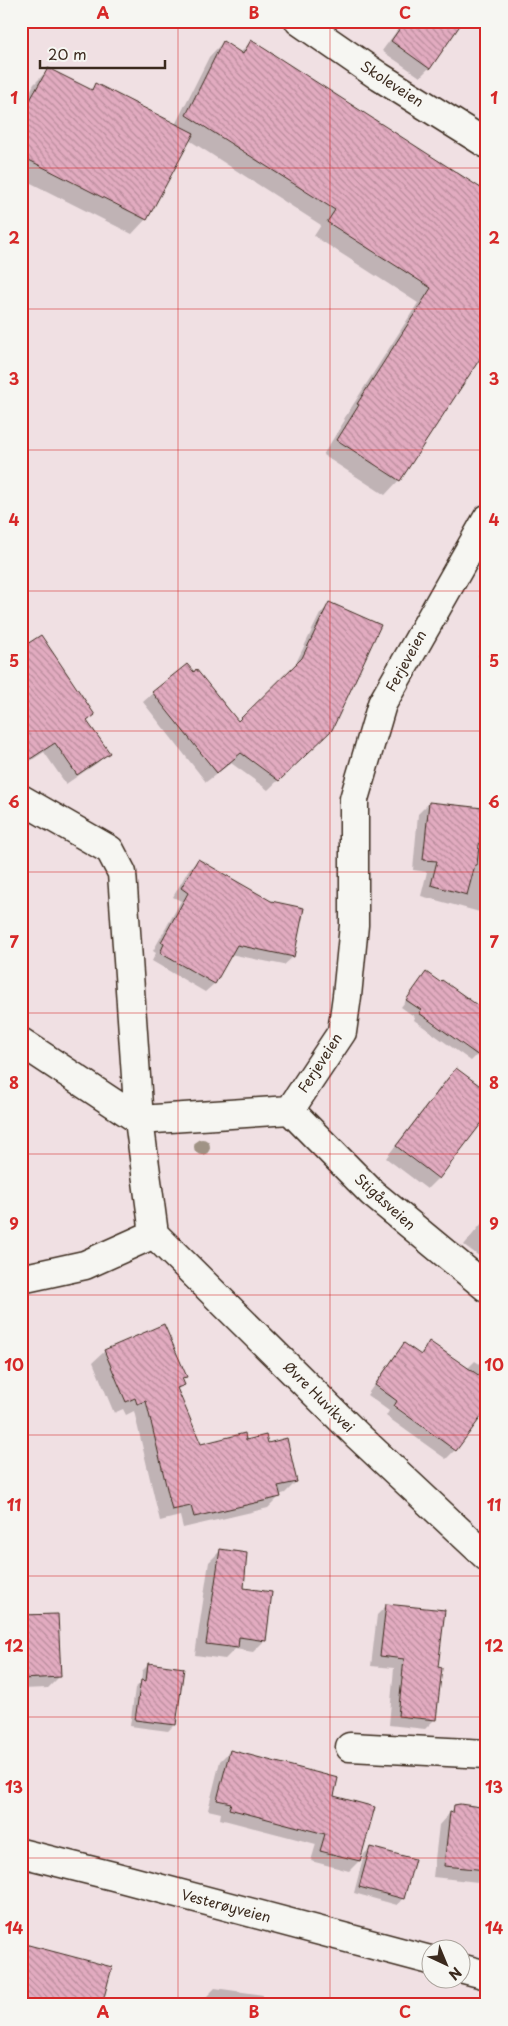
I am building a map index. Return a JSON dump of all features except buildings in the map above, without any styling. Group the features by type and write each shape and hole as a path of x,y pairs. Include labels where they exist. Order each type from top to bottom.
{"street":[{"name":"Skoleveien","path":"301,22 380,77 487,144"},
{"name":"Ferjeveien","path":"290,1110 342,1032 354,925 354,799 382,704 487,519"},
{"path":"21,799 110,850 122,873 139,1120 154,1234 85,1265 21,1279"},
{"path":"21,1042 139,1120 290,1110"},
{"name":"Stigåsveien","path":"290,1110 372,1193 487,1288"},
{"name":"Øvre Huvikvei","path":"154,1234 358,1436 487,1557"},
{"path":"350,1747 487,1754"},
{"name":"Vesterøyveien","path":"21,1853 420,1957"},
{"path":"470,1971 487,1975"}]}
